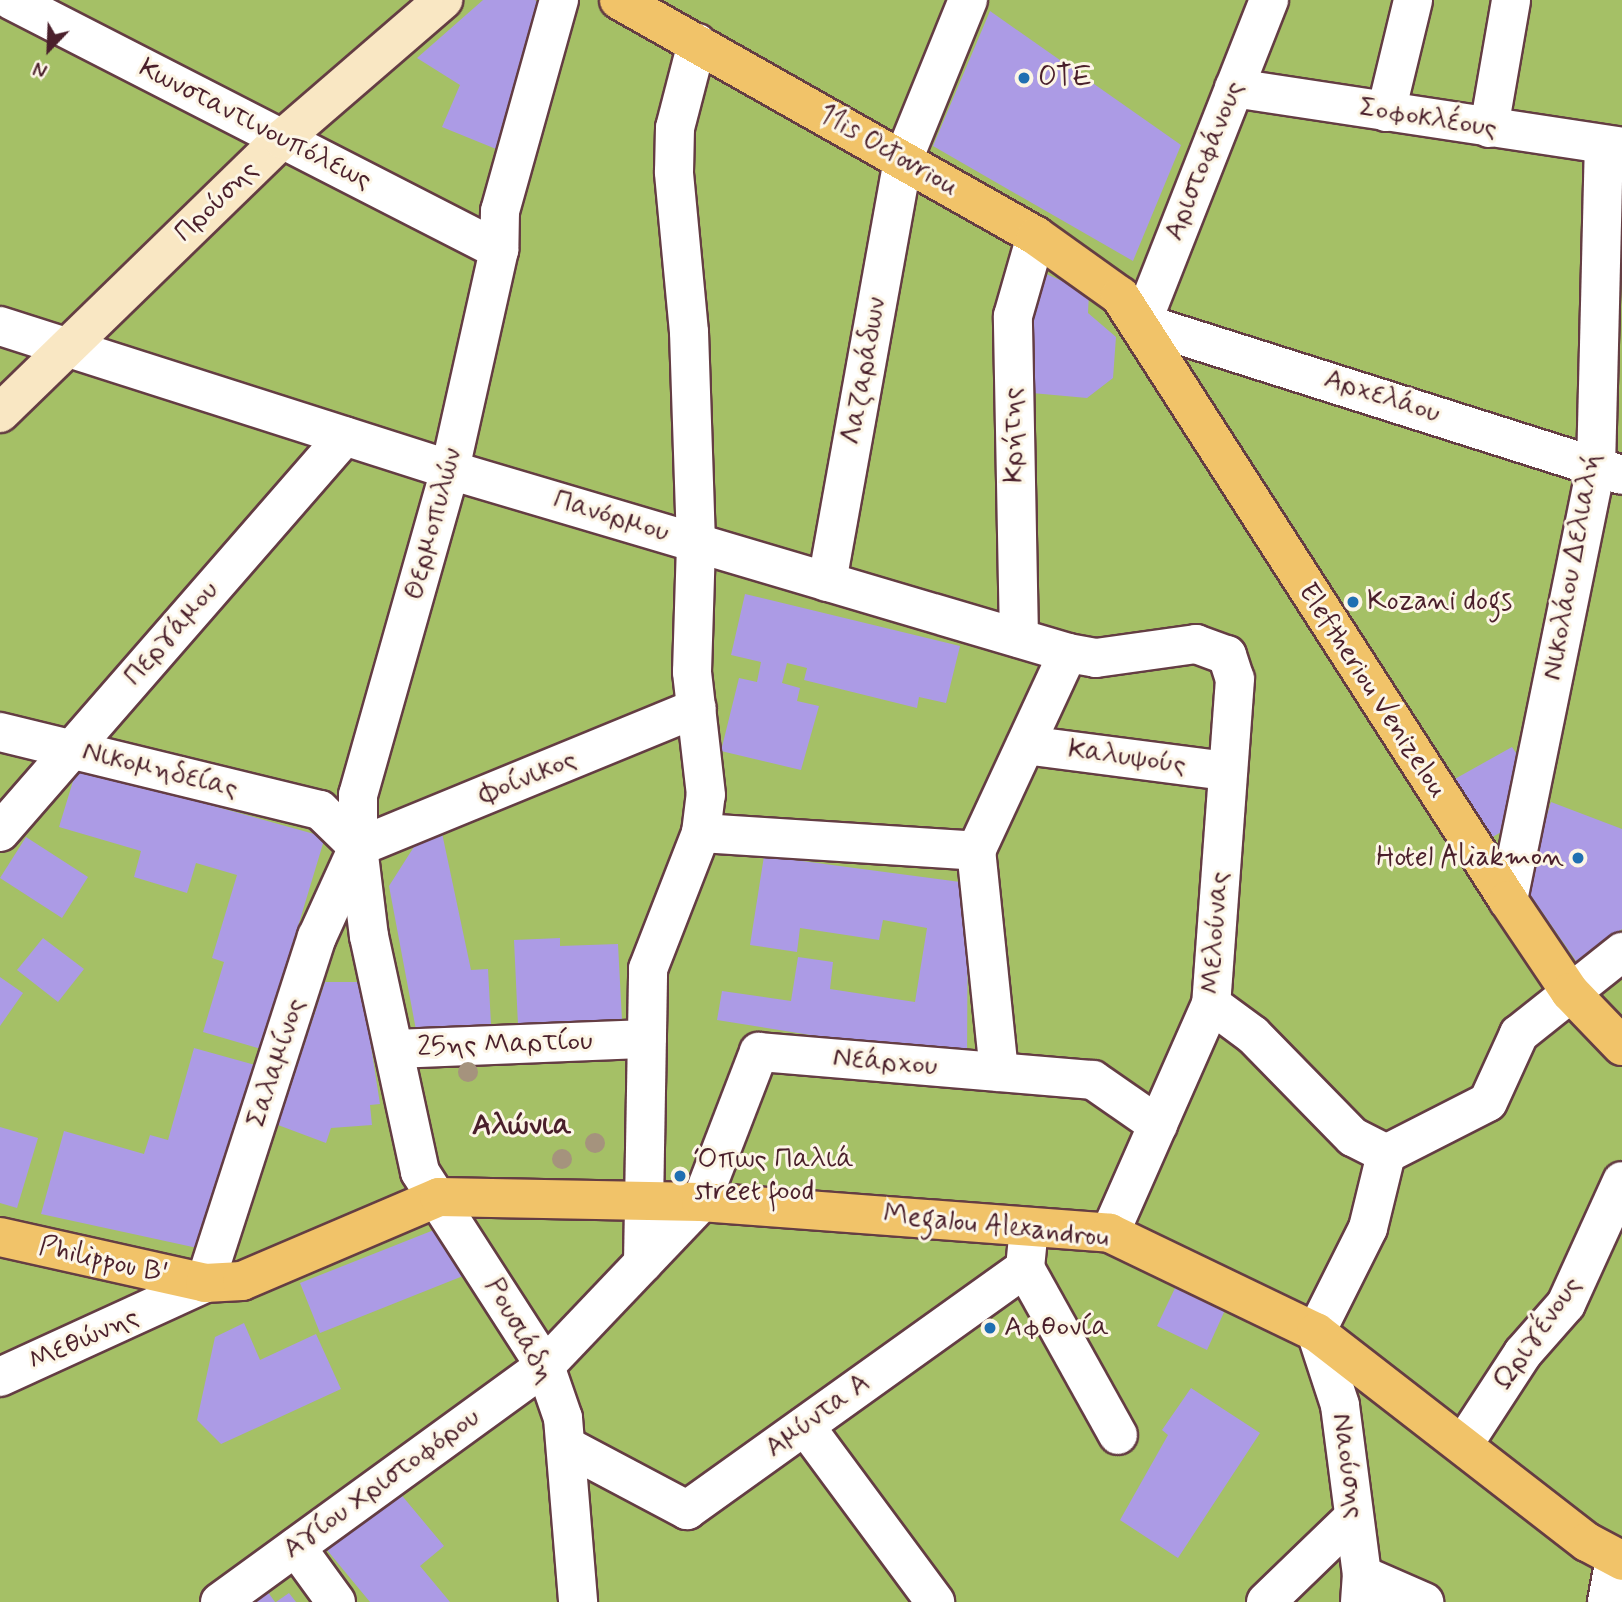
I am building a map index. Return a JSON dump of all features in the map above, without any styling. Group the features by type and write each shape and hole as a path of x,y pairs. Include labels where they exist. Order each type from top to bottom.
{"main road":[{"name":"11is Octovriou","path":"619,0 661,11 697,43 1036,236 1120,296 1142,323"},
{"name":"Eleftheriou Venizelou","path":"1142,323 1283,556 1508,900 1570,992 1622,1046"},
{"name":"Megalou Alexandrou","path":"205,1283 242,1281 439,1197 701,1202 1110,1233 1316,1332 1462,1445 1618,1560"},
{"name":"Philippou B'","path":"0,1237 205,1283"}],"street":[{"name":"Προύσης","path":"0,413 282,139 443,0"},
{"name":"Θερμοπυλών","path":"395,1049 369,936 358,847 358,795 450,470 499,250 500,211 559,0"},
{"name":"Λαζαράδων","path":"827,582 903,160 968,0"},
{"name":"Αριστοφάνους","path":"1142,323 1269,0"},
{"path":"1386,112 1413,0"},
{"path":"1489,128 1511,0"},
{"name":"Κωνσταντινουπόλεως","path":"28,4 499,250"},
{"path":"643,1263 648,1040 656,937 701,834 706,795 692,672 696,542 689,332 674,172 675,128 697,43"},
{"name":"Σοφοκλέους","path":"1234,88 1613,147"},
{"name":"Νικολάου Δελιαλή","path":"1508,900 1609,471 1613,147"},
{"name":"Κρήτης","path":"1019,638 1013,316 1036,236"},
{"name":"Αρχελάου","path":"1142,323 1609,471"},
{"name":"Πανόρμου","path":"0,326 450,470 1068,653 1096,658 1196,645 1227,654"},
{"name":"Περγάμου","path":"0,832 345,436"},
{"path":"999,1072 976,852 1068,653"},
{"name":"Μελούνας","path":"1110,1233 1211,1004 1235,679 1227,654"},
{"name":"Φοίνικος","path":"358,847 697,708"},
{"name":"Νικομηδείας","path":"0,732 320,810"},
{"name":"Καλυψούς","path":"1026,745 1227,771"},
{"path":"320,810 338,809 358,795"},
{"path":"320,810 358,847"},
{"path":"701,834 976,852"},
{"name":"Σαλαμίνος","path":"205,1283 317,937 358,847"},
{"path":"1316,1332 1368,1228 1386,1154 1488,1102 1519,1034 1622,952"},
{"path":"1211,1004 1253,1035 1345,1130 1386,1154"},
{"name":"25ης Μαρτίου","path":"439,1197 428,1191 420,1172 395,1049 648,1040"},
{"name":"Νεάρχου","path":"701,1202 759,1052 1093,1080 1158,1125"},
{"name":"Ωριγένους","path":"1462,1445 1523,1353 1566,1304 1622,1181"},
{"name":"Ρουσιάδη","path":"439,1197 545,1366 568,1447 578,1602"},
{"name":"Αγίου Χριστοφόρου","path":"220,1602 545,1366 701,1202"},
{"path":"1029,1227 1025,1268 1118,1435"},
{"name":"Αμύντα A","path":"568,1447 687,1510 1025,1268"},
{"name":"Μεθώνης","path":"0,1377 205,1283"},
{"name":"Ναούσης","path":"1316,1332 1340,1405 1361,1588"},
{"path":"805,1426 935,1602"},
{"path":"1266,1602 1353,1518"},
{"path":"296,1547 335,1602"},
{"path":"1606,1602 1618,1560"},
{"path":"1361,1588 1423,1602"}],"green space":[{"path":"0,0 1622,0 1622,1602 0,1602"}],"building":[{"path":"483,0 535,0 546,8 501,151 442,127 460,85 417,58"},
{"name":"OTE","path":"990,11 1181,145 1133,261 933,146"},
{"path":"1044,273 1089,293 1088,313 1116,337 1113,378 1087,398 1032,393 1034,307"},
{"path":"745,594 960,646 946,703 919,697 917,708 804,680 807,668 787,663 782,683 800,688 797,701 819,706 801,770 721,751 739,678 757,682 761,662 731,655"},
{"path":"1512,747 1524,765 1517,823 1489,839 1453,780"},
{"path":"77,768 325,837 261,1049 203,1032 224,962 212,958 237,875 196,863 187,893 134,877 141,851 59,827"},
{"name":"Hotel Aliakmon","path":"1551,802 1622,829 1622,929 1576,961 1525,887"},
{"path":"442,833 471,970 488,969 491,1024 416,1030 389,886 417,842"},
{"path":"26,837 88,877 62,918 0,878"},
{"path":"764,856 968,883 967,1060 717,1020 722,991 791,1001 798,957 833,962 830,989 915,1002 927,928 883,920 879,940 800,928 797,952 750,945"},
{"path":"43,938 84,969 58,1002 17,970"},
{"path":"560,938 560,946 618,944 622,1020 518,1025 514,940"},
{"path":"0,977 23,993 0,1026"},
{"path":"325,982 361,982 380,1104 370,1105 372,1125 331,1128 326,1143 278,1125"},
{"path":"194,1048 259,1066 202,1249 41,1214 64,1131 144,1154 150,1135 168,1140"},
{"path":"0,1127 38,1138 17,1208 0,1203"},
{"path":"444,1226 463,1276 320,1333 300,1283"},
{"path":"1176,1286 1225,1310 1207,1350 1157,1326"},
{"path":"244,1323 260,1360 316,1334 341,1389 221,1444 197,1420 215,1337"},
{"path":"1191,1388 1260,1433 1178,1558 1120,1520 1168,1435 1162,1430"},
{"path":"399,1492 444,1546 420,1566 450,1602 370,1602 327,1550"},
{"path":"265,1588 275,1602 246,1602"},
{"path":"289,1593 296,1602 276,1602"}],"place":[{"name":"OTE","path":"1024,78"},
{"name":"Kozani dogs","path":"1353,602"},
{"name":"Hotel Aliakmon","path":"1578,858"},
{"name":"Όπως Παλιά street food","path":"680,1176"},
{"name":"Αφθονία","path":"990,1328"}],"district":[{"name":"Αλώνια","path":"522,1126"}]}
